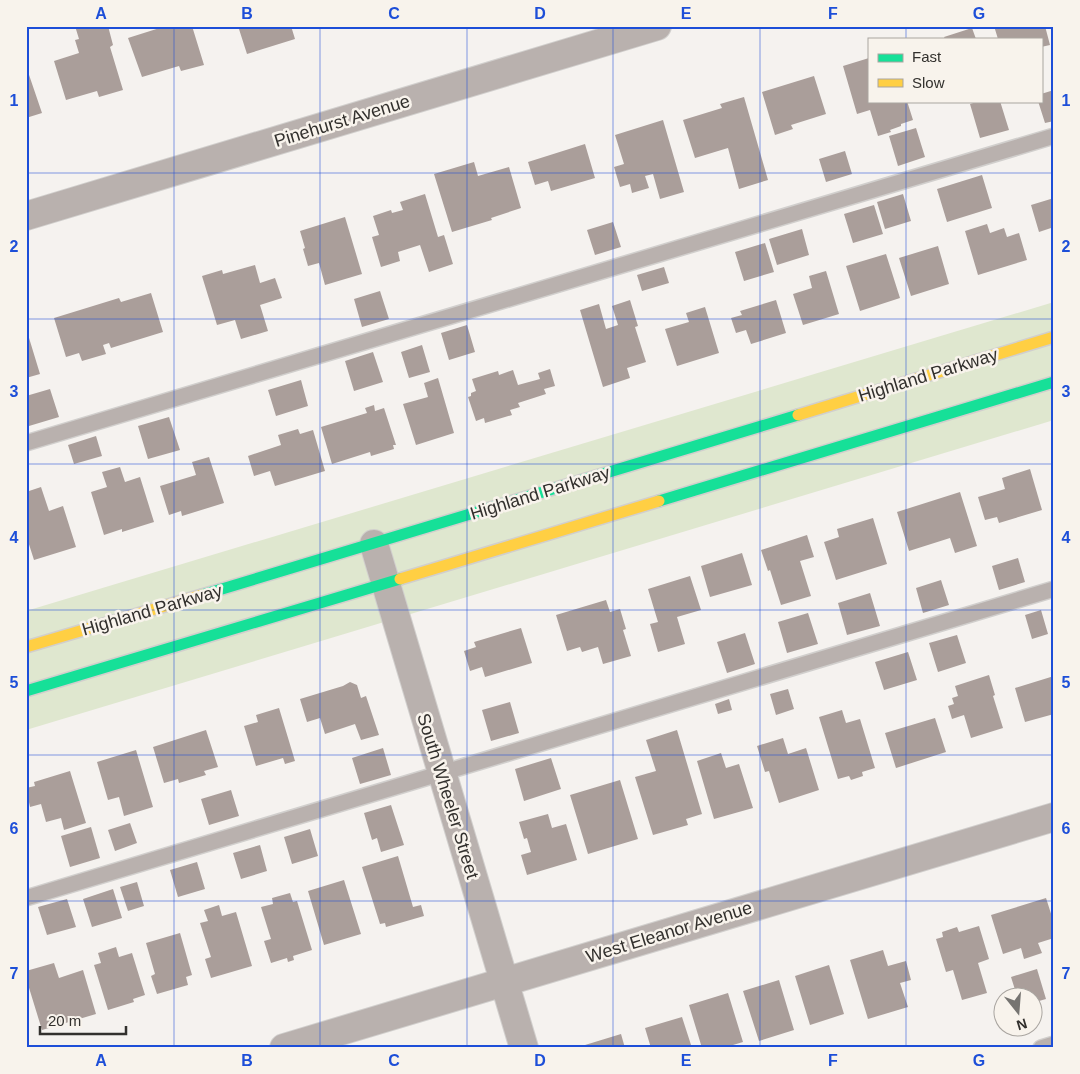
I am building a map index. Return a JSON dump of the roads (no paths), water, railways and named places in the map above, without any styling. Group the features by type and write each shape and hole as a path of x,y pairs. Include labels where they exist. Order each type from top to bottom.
{"street":[{"name":"Pinehurst Avenue","path":"26,216 657,26"},
{"name":"Highland Parkway","path":"26,647 374,544 1054,337"},
{"path":"26,691 1054,382"},
{"name":"South Wheeler Street","path":"374,544 524,1048"},
{"name":"West Eleanor Avenue","path":"284,1048 1054,817"}],"lane":[{"path":"26,443 1054,136"},
{"path":"26,898 1054,588"},
{"path":"1041,1048 1054,1044"}]}
